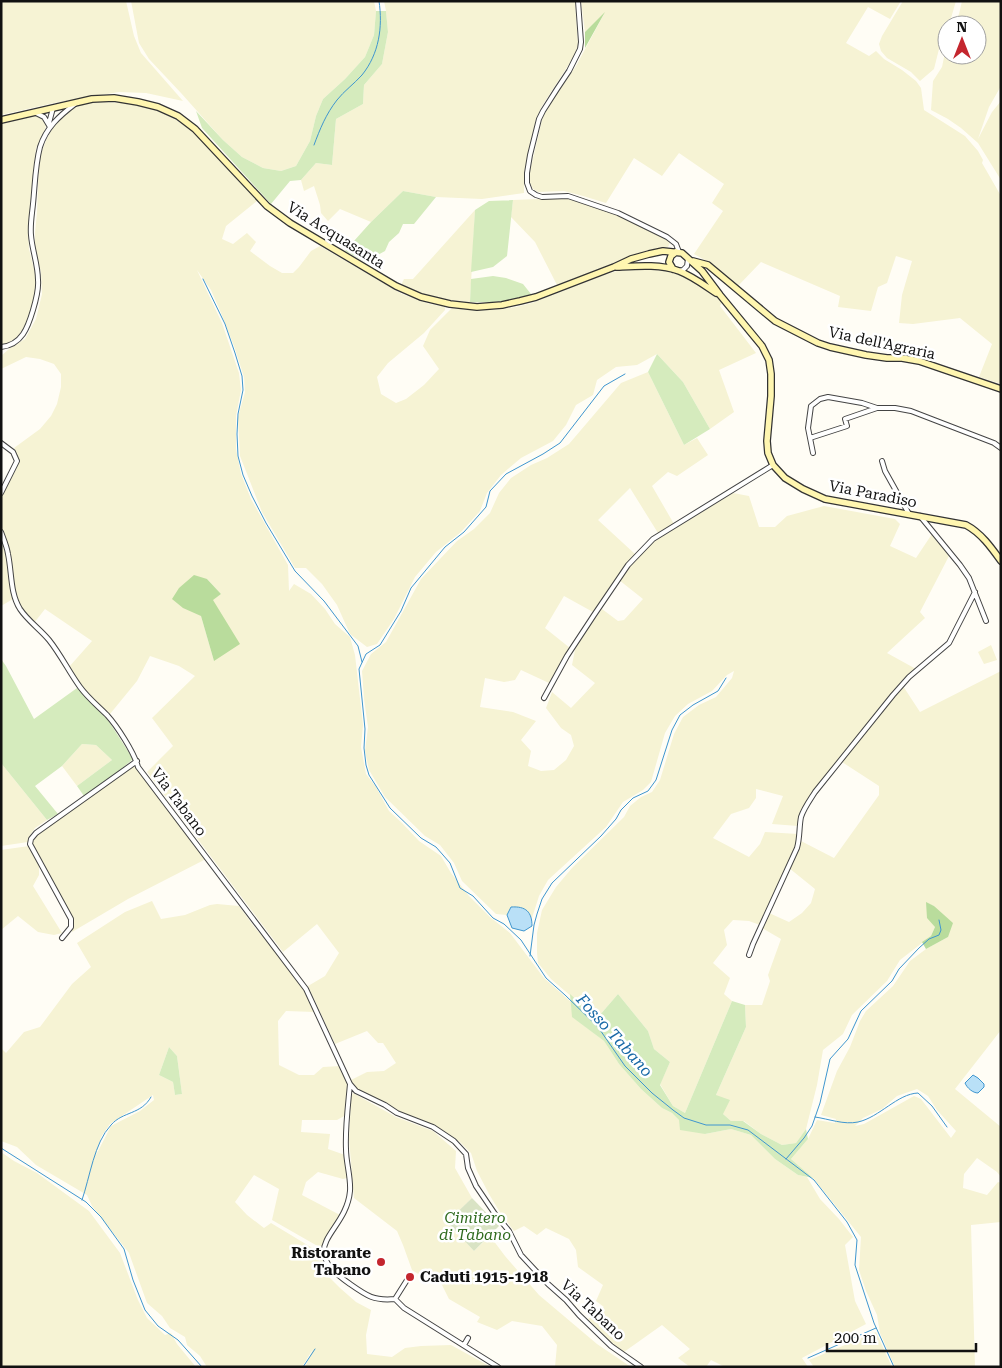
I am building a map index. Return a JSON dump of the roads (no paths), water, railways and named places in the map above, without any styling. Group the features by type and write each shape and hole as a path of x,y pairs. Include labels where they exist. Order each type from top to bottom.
{"main road":[{"name":"Via Acquasanta","path":"1,120 76,103 114,98 158,107 178,116 195,130 267,206 282,217 388,282 421,297 450,304 477,307 502,305 536,297 648,254 662,251 677,252"},
{"path":"720,295 698,280 671,267 669,262 671,256 677,252 682,253 702,271 762,346 769,360 772,396 767,441 768,453 773,465"},
{"name":"Via dell'Agraria","path":"689,258 708,265 775,321 818,343 866,355 919,361 1001,389"},
{"name":"Via Acquasanta","path":"614,267 653,266 676,270"},
{"name":"Via Paradiso","path":"773,465 785,478 825,499 966,525 973,529 988,544 1001,561"}],"street":[{"path":"578,1 580,49 578,56 539,118 536,137 530,155 527,179 530,191 542,197 568,196 618,213 667,237 676,244 677,252"},
{"path":"49,125 76,103"},
{"path":"53,108 55,120"},
{"path":"2,349 14,344 22,336 29,325 38,293 38,279 32,250 31,233 36,164 53,108"},
{"path":"35,112 44,117 49,125"},
{"path":"676,270 683,270 687,266 689,258"},
{"path":"813,453 808,428 810,411 811,406 820,399 828,396 877,408"},
{"path":"810,438 847,426 845,419 877,408 895,408 911,411 994,443 1001,448"},
{"path":"1,443 13,452 17,461 1,492"},
{"path":"882,461 885,471 910,514"},
{"path":"544,698 567,656 594,615 628,565 652,539 773,465"},
{"path":"920,516 969,578 986,621"},
{"name":"Via Tabano","path":"1,532 8,553 15,600 21,611 61,656 81,689 108,716 138,766 306,989 350,1084 356,1091 397,1113 433,1127 454,1141 466,1154 468,1168 476,1186 509,1231 521,1255 611,1346 641,1367"},
{"path":"749,955 797,848 800,840 801,817 805,808 815,792 893,695 910,677 949,643 975,592"},
{"path":"62,938 71,927 71,920 30,844 31,839 36,833 137,762"},
{"name":"Via Tabano","path":"350,1084 346,1150 350,1193 346,1208 329,1234 323,1248 323,1253 326,1262 336,1275 364,1294 381,1301 395,1299"},
{"path":"407,1280 395,1299 404,1308 498,1367"},
{"path":"464,1345 468,1338"}],"water":[{"path":"511,907 527,911 531,917 532,926 524,931 512,928 507,915"},
{"path":"973,1075 984,1084 984,1087 978,1093 970,1090 965,1083"}],"waterway":[{"path":"314,145 333,105 368,67 376,49 380,30 379,1"},
{"path":"203,279 225,324 242,376 243,390 238,414 237,434 238,456 243,475 266,523 295,571 324,601 358,646 362,662"},
{"name":"Fosso Tabano","path":"625,374 604,386 560,443 506,474 490,491 486,507 464,532 445,547 411,588 401,611 380,645 366,654 359,669 365,729 364,748 366,765 369,775 390,808 421,838 436,847 450,863 460,888 473,896 493,918 504,924 521,940 546,978 598,1027 625,1066 652,1093 684,1118 706,1125 730,1125 748,1130 814,1180 847,1222 857,1240 855,1265 874,1323 894,1367"},
{"path":"530,956 537,914 542,899 552,883 601,836 633,798 648,791 656,780 672,730 680,715 693,705 718,691 726,678"},
{"path":"786,1159 812,1126 820,1103 830,1059 848,1039 861,1011 892,981 899,969 919,948 929,939 939,935 941,930 939,920"},
{"path":"815,1117 842,1122 858,1122 874,1116 903,1097 918,1093 932,1106 947,1127"},
{"path":"82,1200 96,1151 105,1132 121,1117 142,1107 151,1097"},
{"path":"1,1148 86,1202 101,1217 124,1249 133,1280 145,1310 158,1326 178,1340 202,1367"},
{"path":"808,1358 876,1328"},
{"path":"303,1367 315,1349"}],"place":[{"name":"Ristorante Tabano","path":"381,1262"},
{"name":"Caduti 1915-1918","path":"410,1277"}],"park label":[{"name":"Cimitero di Tabano","path":"475,1226"}]}
